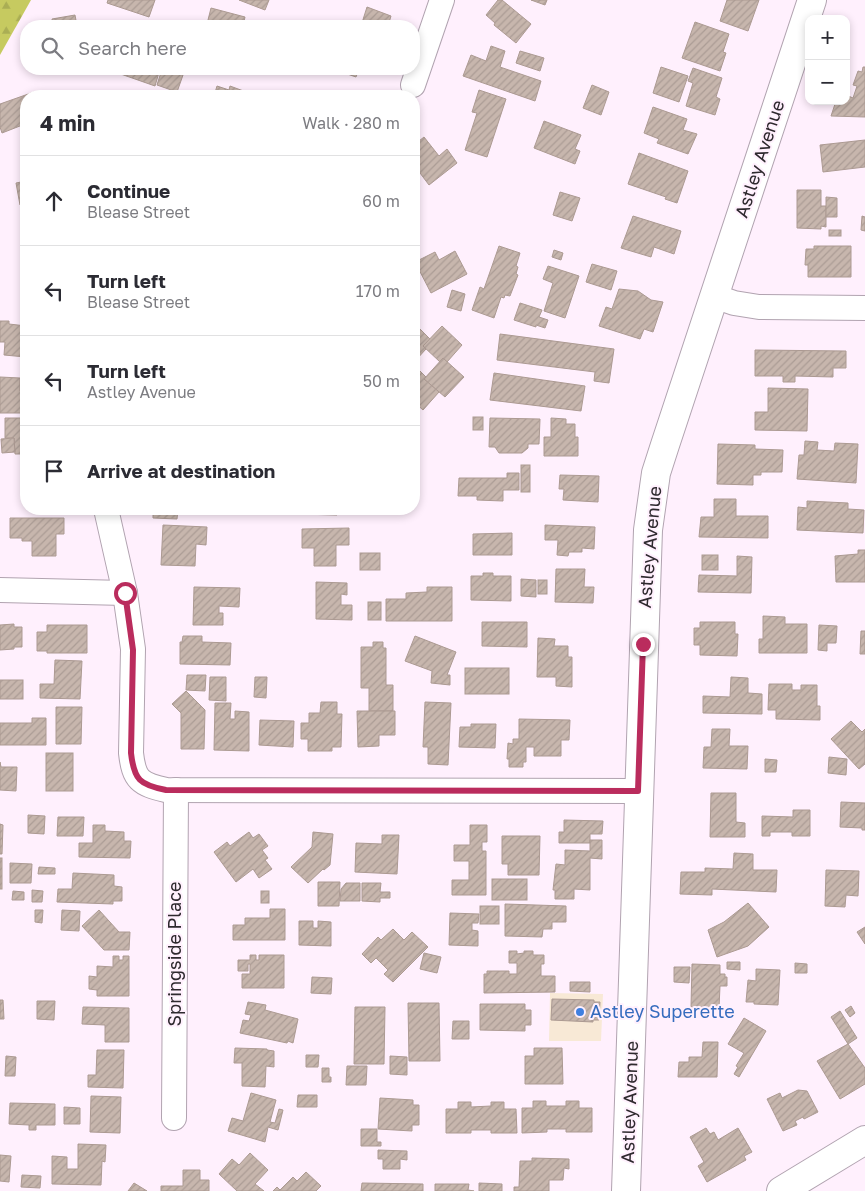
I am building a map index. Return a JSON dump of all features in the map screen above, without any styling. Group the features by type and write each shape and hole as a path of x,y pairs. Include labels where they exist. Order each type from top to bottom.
{"street":[{"path":"420,64 442,0"},
{"name":"Astley Avenue","path":"629,1187 638,791 646,566 651,504 656,474 812,0"},
{"path":"413,85 416,75"},
{"path":"714,296 734,303 759,308 865,308"},
{"path":"107,515 125,593 133,650 131,753 134,772 146,785 166,790 638,791"},
{"path":"0,590 125,593"},
{"name":"Springside Place","path":"174,1118 176,790"},
{"path":"781,1191 865,1140"}],"shaded area":[{"path":"550,993 603,994 601,1041 549,1041"}],"green space":[{"path":"0,0 31,0 0,55"}],"building":[{"path":"108,0 155,0 149,17 107,3"},
{"path":"239,0 269,0 265,10"},
{"path":"498,0 502,0 531,24 516,43 494,25 495,23 486,15"},
{"path":"531,0 547,0 545,5"},
{"path":"727,0 759,0 748,31 720,21"},
{"path":"367,7 391,16 390,20 363,20"},
{"path":"211,8 245,17 244,20 208,20"},
{"path":"75,15 76,20 52,20"},
{"path":"695,22 729,34 723,52 726,53 720,71 682,58"},
{"path":"491,46 505,51 500,67 541,81 535,101 463,76 471,55 486,61"},
{"path":"520,51 544,58 540,71 516,63"},
{"path":"661,67 688,76 679,102 653,93"},
{"path":"863,67 865,67 865,117 831,116 835,105 850,105 850,97 853,98 857,86 853,85 858,71 862,72"},
{"path":"693,68 722,78 716,97 720,99 715,115 686,106 693,83 688,81"},
{"path":"124,75 158,75 155,86"},
{"path":"160,75 183,75 178,90 171,90 157,85"},
{"path":"592,85 609,92 601,115 583,108"},
{"path":"217,86 229,90 216,90"},
{"path":"230,86 241,90 229,90"},
{"path":"479,90 506,99 487,157 465,150 477,113 472,112"},
{"path":"20,97 20,126 2,133 0,127 0,104"},
{"path":"653,107 687,119 683,130 697,134 688,154 657,143 659,139 644,133"},
{"path":"544,121 581,135 575,149 580,151 575,164 534,148"},
{"path":"424,137 439,156 447,149 457,163 429,185 420,173 420,140"},
{"path":"865,140 865,167 823,172 820,145"},
{"path":"639,153 688,171 677,203 665,199 666,197 628,184"},
{"path":"20,182 20,205 16,183"},
{"path":"797,190 821,190 821,206 826,206 826,227 821,226 821,229 797,228"},
{"path":"560,192 580,198 572,221 553,215"},
{"path":"826,197 837,198 837,217 826,217"},
{"path":"633,216 681,231 674,254 654,247 651,257 621,248"},
{"path":"862,216 865,217 865,231 861,230"},
{"path":"829,230 841,230 841,236 829,236"},
{"path":"499,246 520,253 516,266 518,267 516,274 518,275 510,296 505,295 504,298 501,297 494,318 472,310 480,287 484,289"},
{"path":"814,246 851,246 851,277 808,277 808,265 805,265 806,249 814,249"},
{"path":"554,250 563,253 561,260 552,257"},
{"path":"455,251 467,274 431,293 420,272 420,260 435,252 439,260"},
{"path":"592,264 617,271 611,290 586,282"},
{"path":"548,266 579,276 565,318 544,311 553,283 543,279"},
{"path":"619,289 638,291 651,300 663,302 653,332 644,329 640,339 599,326 606,307 612,309"},
{"path":"452,290 465,294 461,311 447,307"},
{"path":"520,303 542,310 539,317 548,320 545,328 514,320"},
{"path":"0,321 9,321 9,324 20,325 20,356 4,355 5,342 0,342"},
{"path":"442,326 462,345 447,362 443,358 440,362 423,346"},
{"path":"420,329 430,339 423,346 426,349 420,356"},
{"path":"500,334 614,349 609,383 594,381 595,372 497,360"},
{"path":"755,350 846,351 846,368 833,368 833,377 795,376 795,382 783,382 783,376 755,376"},
{"path":"443,358 464,377 445,397 424,379"},
{"path":"420,371 426,377 424,379 439,392 423,410 420,407"},
{"path":"494,373 585,386 581,411 490,400"},
{"path":"0,377 20,378 20,413 0,413"},
{"path":"768,388 808,389 807,431 755,430 755,412 768,412"},
{"path":"473,417 483,417 483,430 473,430"},
{"path":"5,418 20,418 20,454 15,454 14,438 5,438"},
{"path":"490,418 540,419 539,444 528,444 528,448 522,453 499,453 495,447 489,447"},
{"path":"551,418 566,419 566,424 575,424 575,437 578,437 578,456 544,456 544,437 551,437"},
{"path":"14,438 15,452 2,453 1,439"},
{"path":"805,441 818,442 817,450 834,451 835,443 858,444 856,483 797,479 799,455 804,455"},
{"path":"718,444 755,445 755,449 783,450 782,472 761,472 761,475 753,475 753,485 717,484"},
{"path":"521,465 530,465 530,492 521,492"},
{"path":"507,473 519,473 519,490 503,490 503,501 477,500 477,496 458,496 459,478 507,478"},
{"path":"560,475 599,476 598,502 563,500 564,489 559,489"},
{"path":"714,499 736,499 736,516 768,516 768,538 699,537 701,517 714,517"},
{"path":"807,501 848,503 848,509 864,510 863,533 797,530 798,507 807,508"},
{"path":"153,515 177,515 177,519 153,518"},
{"path":"10,518 64,518 64,534 56,534 56,556 32,556 32,541 22,541 22,538 10,538"},
{"path":"163,525 207,527 206,545 196,544 195,566 161,565"},
{"path":"545,525 595,527 594,549 582,548 582,552 569,552 568,556 557,555 558,540 545,540"},
{"path":"349,528 349,545 336,545 336,566 314,566 314,548 302,548 302,529"},
{"path":"512,533 512,555 473,555 473,534"},
{"path":"858,550 865,550 865,582 836,582 835,556 858,554"},
{"path":"360,553 380,553 380,570 360,570"},
{"path":"702,555 718,555 718,570 702,570"},
{"path":"737,556 752,557 751,593 698,592 699,575 737,576"},
{"path":"556,569 585,569 584,587 594,587 593,603 555,602"},
{"path":"483,573 493,573 493,576 511,576 511,601 471,600 471,576 483,576"},
{"path":"521,579 536,580 536,597 521,596"},
{"path":"538,580 547,580 547,594 538,594"},
{"path":"316,582 347,583 347,595 341,594 341,605 352,605 352,620 316,619"},
{"path":"194,587 240,588 239,607 219,606 219,613 223,613 223,625 193,625"},
{"path":"427,587 452,587 452,621 386,621 386,599 406,599 406,593 427,592"},
{"path":"368,602 381,602 381,620 368,620"},
{"path":"763,616 785,617 785,624 807,624 807,653 759,653 759,639 763,639"},
{"path":"482,622 527,622 527,647 482,646"},
{"path":"700,622 735,622 735,634 738,634 737,656 700,655 700,645 694,645 694,628 700,628"},
{"path":"14,624 14,627 22,627 22,647 0,650 0,625"},
{"path":"47,625 87,625 87,653 47,653 47,651 37,651 37,632 47,632"},
{"path":"819,625 837,626 836,643 827,643 827,651 818,650"},
{"path":"861,631 865,631 865,654 860,654"},
{"path":"183,636 202,636 202,642 231,643 230,665 180,664 180,642 182,642"},
{"path":"415,636 456,652 447,675 450,675 450,685 431,683 432,671 405,661"},
{"path":"538,638 555,639 554,646 568,646 568,657 572,657 572,687 556,686 556,677 537,677"},
{"path":"373,642 383,642 383,648 386,648 386,685 393,685 393,711 369,711 369,688 361,688 361,647 373,647"},
{"path":"55,660 82,661 80,699 40,698 40,684 54,684"},
{"path":"465,668 509,668 509,694 465,694"},
{"path":"187,675 206,675 205,691 186,690"},
{"path":"210,677 226,677 226,701 209,700"},
{"path":"255,677 267,677 266,698 254,697"},
{"path":"731,677 748,678 748,693 762,694 762,714 703,713 703,696 730,697"},
{"path":"0,680 23,680 23,699 0,699"},
{"path":"769,684 792,684 792,690 801,690 801,685 817,685 817,706 820,706 820,720 776,719 776,710 768,710"},
{"path":"186,691 205,710 204,749 181,749 181,713 172,704"},
{"path":"321,702 337,702 337,714 342,714 341,747 332,747 332,751 308,751 308,739 301,739 301,723 309,723 309,713 320,713"},
{"path":"425,702 451,703 448,765 428,764 428,747 423,747"},
{"path":"215,703 231,703 230,719 235,719 235,711 249,712 249,751 214,750"},
{"path":"56,707 82,707 81,744 56,744"},
{"path":"357,711 395,711 395,735 379,735 379,746 358,747"},
{"path":"32,718 46,718 46,745 0,745 0,723 32,723"},
{"path":"519,719 570,720 569,740 561,740 561,756 534,756 534,747 526,747 526,762 523,762 523,767 509,767 509,759 507,759 508,743 513,744 513,739 519,739"},
{"path":"260,720 294,721 293,747 259,745"},
{"path":"851,721 862,732 865,729 865,764 859,769 831,739"},
{"path":"471,724 496,724 495,748 459,747 460,727 471,727"},
{"path":"712,729 730,729 729,746 748,746 747,769 703,768 704,747 711,747"},
{"path":"46,753 73,753 73,791 46,791"},
{"path":"829,757 847,759 846,775 828,773"},
{"path":"765,759 777,760 776,772 765,772"},
{"path":"0,762 1,767 17,767 16,791 0,790"},
{"path":"711,793 736,793 736,822 745,823 745,837 710,837"},
{"path":"841,802 865,803 865,830 862,830 862,828 840,827"},
{"path":"793,810 810,810 810,836 792,836 792,832 770,832 770,836 762,836 762,816 793,817"},
{"path":"28,815 45,816 44,834 28,833"},
{"path":"58,817 84,817 83,836 57,836"},
{"path":"564,820 603,821 602,834 590,834 590,843 559,843 559,832 564,832"},
{"path":"0,824 3,825 2,854 0,854"},
{"path":"93,825 105,825 105,831 124,832 124,841 131,841 130,858 79,857 79,843 93,843"},
{"path":"470,825 487,825 487,842 482,842 482,851 486,851 486,895 452,895 452,880 469,880 469,861 454,861 454,845 470,845"},
{"path":"249,832 253,838 259,834 268,846 262,850 268,858 265,860 272,869 259,878 253,869 236,882 214,852 227,842 230,846"},
{"path":"313,832 333,834 330,865 308,883 291,867 312,847"},
{"path":"382,835 399,835 397,874 355,872 356,843 382,844"},
{"path":"502,836 540,836 539,875 508,875 508,864 502,864"},
{"path":"590,840 602,840 602,859 590,858 590,890 574,889 574,899 555,899 555,890 553,890 556,864 565,865 565,850 590,851"},
{"path":"734,853 753,854 753,870 777,870 776,892 712,889 712,895 680,894 681,872 705,872 705,868 733,869"},
{"path":"0,858 2,858 2,889 0,889"},
{"path":"10,863 32,864 31,883 10,883"},
{"path":"39,867 55,868 55,874 38,874"},
{"path":"826,870 859,871 858,896 846,895 845,907 825,906"},
{"path":"73,873 114,875 114,886 122,887 122,901 113,901 113,904 57,902 58,889 72,889"},
{"path":"492,879 527,879 527,900 492,900"},
{"path":"318,882 340,882 339,906 318,906"},
{"path":"346,883 360,883 360,901 340,901 341,889"},
{"path":"362,883 381,883 380,892 390,892 390,898 380,898 380,902 362,901"},
{"path":"32,890 43,891 42,902 32,902"},
{"path":"13,891 24,892 24,900 12,900"},
{"path":"261,891 269,891 269,903 261,903"},
{"path":"748,903 769,927 748,946 717,957 708,930 724,922"},
{"path":"505,904 566,906 566,922 552,922 552,929 543,929 542,937 505,936"},
{"path":"480,906 499,906 499,924 480,924"},
{"path":"270,909 285,909 285,940 233,940 233,925 245,925 245,918 270,918"},
{"path":"35,910 43,910 42,923 35,922"},
{"path":"62,910 80,911 79,931 61,930"},
{"path":"99,910 119,932 130,932 129,950 104,950 82,926"},
{"path":"450,913 479,914 478,923 472,923 472,930 478,931 478,946 449,945"},
{"path":"299,921 313,921 313,928 318,928 318,921 331,922 331,946 299,945"},
{"path":"865,927 865,944 857,932"},
{"path":"393,929 404,940 412,932 428,947 393,982 384,974 388,970 376,958 371,963 362,954 378,937 381,940"},
{"path":"509,951 517,951 517,954 524,953 524,951 533,951 533,955 544,955 544,964 541,964 541,976 555,976 555,992 484,993 484,974 487,974 487,971 509,971 509,974 517,974 517,963 509,963"},
{"path":"424,953 441,957 437,973 420,969"},
{"path":"250,955 256,955 256,960 259,960 259,955 284,955 284,988 242,988 242,974 250,974 250,964 248,964 248,971 238,971 238,960 250,960"},
{"path":"113,956 119,956 119,960 123,960 123,956 129,956 129,996 97,996 97,990 89,989 89,976 97,977 97,966 113,967"},
{"path":"727,962 740,962 740,970 727,969"},
{"path":"795,963 807,964 807,973 795,973"},
{"path":"692,964 720,965 720,974 725,974 725,977 727,977 727,986 720,986 719,1008 691,1007"},
{"path":"674,967 690,967 689,983 674,982"},
{"path":"756,969 780,970 778,1005 746,1002 748,980 756,981"},
{"path":"312,977 332,978 331,994 311,993"},
{"path":"570,982 590,982 590,992 570,991"},
{"path":"552,999 594,1000 594,1002 600,1002 599,1020 593,1020 593,1022 551,1020"},
{"path":"0,1000 3,1000 4,1019 0,1019"},
{"path":"37,1001 55,1001 54,1020 37,1019"},
{"path":"248,1002 266,1005 265,1010 298,1019 293,1043 240,1033 243,1020 249,1021 251,1015 245,1014"},
{"path":"408,1003 439,1003 440,1061 409,1061"},
{"path":"480,1004 525,1004 525,1010 531,1010 531,1025 525,1025 525,1031 480,1030"},
{"path":"851,1006 855,1013 850,1017 845,1010"},
{"path":"83,1007 129,1008 129,1042 105,1042 105,1025 82,1024"},
{"path":"355,1007 385,1007 384,1064 354,1064"},
{"path":"840,1011 857,1038 848,1044 831,1017"},
{"path":"744,1018 766,1031 739,1077 734,1074 738,1067 736,1066 744,1053 728,1044"},
{"path":"453,1021 469,1021 469,1039 452,1039"},
{"path":"703,1042 718,1042 717,1077 678,1077 679,1062 689,1062 689,1057 702,1057"},
{"path":"848,1044 865,1068 865,1084 840,1099 817,1061"},
{"path":"235,1048 274,1051 274,1067 266,1066 265,1087 242,1086 242,1063 234,1063"},
{"path":"534,1048 562,1048 563,1084 525,1084 525,1056 534,1056"},
{"path":"97,1050 124,1050 123,1088 88,1087 88,1075 96,1075"},
{"path":"306,1055 319,1055 318,1067 306,1067"},
{"path":"6,1056 16,1057 15,1076 5,1076"},
{"path":"390,1056 407,1057 407,1075 390,1074"},
{"path":"347,1066 367,1066 366,1085 346,1085"},
{"path":"322,1068 329,1068 331,1082 322,1082"},
{"path":"798,1090 807,1091 818,1112 795,1121 797,1125 783,1131 767,1099 780,1093 782,1098"},
{"path":"251,1093 276,1100 270,1122 275,1123 279,1109 283,1110 278,1130 268,1127 265,1142 228,1131 232,1118 243,1121"},
{"path":"298,1095 317,1095 317,1107 297,1107"},
{"path":"91,1096 121,1097 120,1133 90,1132"},
{"path":"380,1098 413,1100 413,1105 419,1105 419,1125 412,1125 412,1131 378,1129"},
{"path":"533,1101 546,1101 546,1106 566,1106 566,1101 579,1101 579,1108 592,1108 592,1132 566,1132 566,1129 547,1129 547,1132 522,1133 522,1108 533,1108"},
{"path":"458,1102 471,1102 471,1107 491,1106 491,1102 504,1102 504,1109 516,1109 517,1133 491,1133 491,1130 471,1130 471,1133 446,1133 446,1109 458,1109"},
{"path":"10,1103 55,1104 55,1125 36,1125 36,1130 29,1130 29,1125 9,1124"},
{"path":"64,1107 80,1108 80,1124 64,1124"},
{"path":"706,1128 710,1134 714,1132 718,1140 738,1128 752,1152 744,1156 746,1160 707,1182 698,1166 704,1162 690,1137"},
{"path":"361,1129 377,1129 377,1142 381,1142 381,1146 361,1146"},
{"path":"78,1144 106,1145 105,1162 102,1161 101,1185 52,1184 52,1156 67,1157 67,1169 78,1169"},
{"path":"378,1150 407,1151 407,1160 400,1159 400,1169 383,1169 383,1159 378,1159"},
{"path":"250,1153 268,1170 255,1184 264,1191 237,1191 219,1174 232,1159 239,1165"},
{"path":"0,1155 11,1156 9,1182 0,1181"},
{"path":"532,1158 569,1159 569,1169 564,1168 563,1180 549,1180 549,1191 514,1191 514,1187 519,1187 520,1161 532,1161"},
{"path":"183,1170 200,1170 200,1180 209,1180 209,1191 161,1191 161,1186 183,1186"},
{"path":"306,1172 321,1186 316,1191 273,1191 277,1187 280,1190 293,1177 297,1181"},
{"path":"22,1175 41,1176 40,1188 21,1187"},
{"path":"134,1183 147,1191 128,1191"},
{"path":"362,1183 423,1184 423,1191 361,1191"},
{"path":"479,1183 502,1184 502,1191 479,1191"},
{"path":"435,1184 469,1184 468,1190 474,1191 435,1191"}],"place":[{"name":"Astley Superette","path":"580,1012"}],"route":[{"path":"125,593 133,650 132,764 139,780 146,785 166,790 638,791 643,644"}]}
